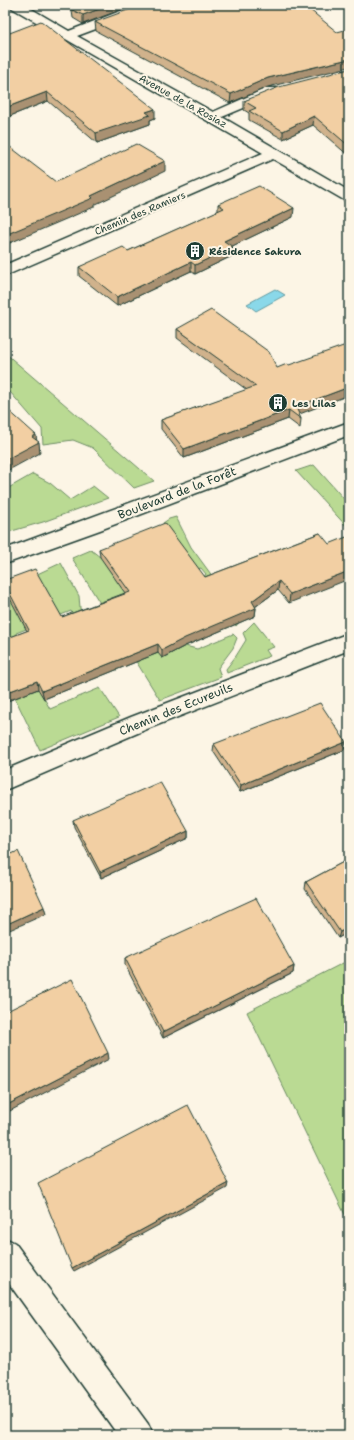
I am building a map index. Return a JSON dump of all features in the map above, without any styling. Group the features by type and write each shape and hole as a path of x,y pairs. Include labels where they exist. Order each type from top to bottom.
{"street":[{"name":"Avenue de la Rosiaz","path":"16,5 349,197"},
{"path":"68,35 132,11 154,5"},
{"path":"212,117 273,91 288,87"},
{"name":"Chemin des Ramiers","path":"5,271 274,153"},
{"name":"Boulevard de la Forêt","path":"5,557 349,428"},
{"name":"Chemin des Ecureuils","path":"5,780 145,721 349,641"},
{"path":"5,1253 137,1435"}],"green space":[{"path":"5,353 154,481 134,488 93,448 73,440 43,444 42,429 10,392 5,394"},
{"path":"314,465 344,499 349,497 349,529 296,471"},
{"path":"33,474 50,483 70,500 93,486 108,498 43,522 5,533 5,490"},
{"path":"176,517 191,547 243,618 236,626 201,580 206,574 201,568 194,570 162,658 185,646 197,649 233,634 237,638 233,648 218,668 221,677 160,700 72,558 91,550 100,557 165,531 163,523"},
{"path":"61,563 79,596 81,619 76,621 71,611 16,633 20,642 15,645 50,709 100,688 119,717 40,750 5,677 5,589"},
{"path":"254,622 274,647 266,650 270,656 227,673 226,669 246,640 243,633"},
{"path":"349,960 348,1159 349,1223 247,1012"}],"water":[{"path":"275,289 285,295 256,311 247,304"}],"building":[{"path":"75,5 110,5 83,15 72,10 79,7"},
{"path":"144,5 304,5 337,32 349,29 349,59 268,78 231,94 95,22"},
{"path":"41,21 155,109 146,112 150,115 96,133 47,92 5,108 5,33 7,34"},
{"path":"349,69 349,146 314,116 283,131 249,111 256,108 244,101 279,87"},
{"path":"5,143 56,182 136,144 165,161 91,196 93,198 5,235"},
{"path":"259,186 294,208 224,241 233,247 195,265 191,262 117,297 79,267 123,247 128,251 224,208 218,204"},
{"path":"211,310 269,352 277,368 349,344 349,387 296,407 301,419 289,410 184,449 161,420 256,386 177,329"},
{"path":"5,408 36,435 32,437 39,442 5,460"},
{"path":"165,523 205,577 320,533 329,544 349,536 349,571 290,594 279,581 252,601 256,608 185,638 162,650 158,644 42,691 37,681 5,693 5,639 29,630 5,584 5,580 35,569 62,617 130,592 99,549"},
{"path":"320,703 346,742 241,785 214,744"},
{"path":"160,782 188,831 100,872 73,820"},
{"path":"18,851 44,907 5,925 5,857"},
{"path":"349,859 349,927 340,932 306,882"},
{"path":"256,898 294,966 163,1032 125,958"},
{"path":"72,979 108,1053 5,1106 5,1012"},
{"path":"188,1105 228,1183 72,1268 38,1183"}],"place":[{"name":"Résidence Sakura","path":"195,251"},
{"name":"Les Lilas","path":"278,403"}]}
